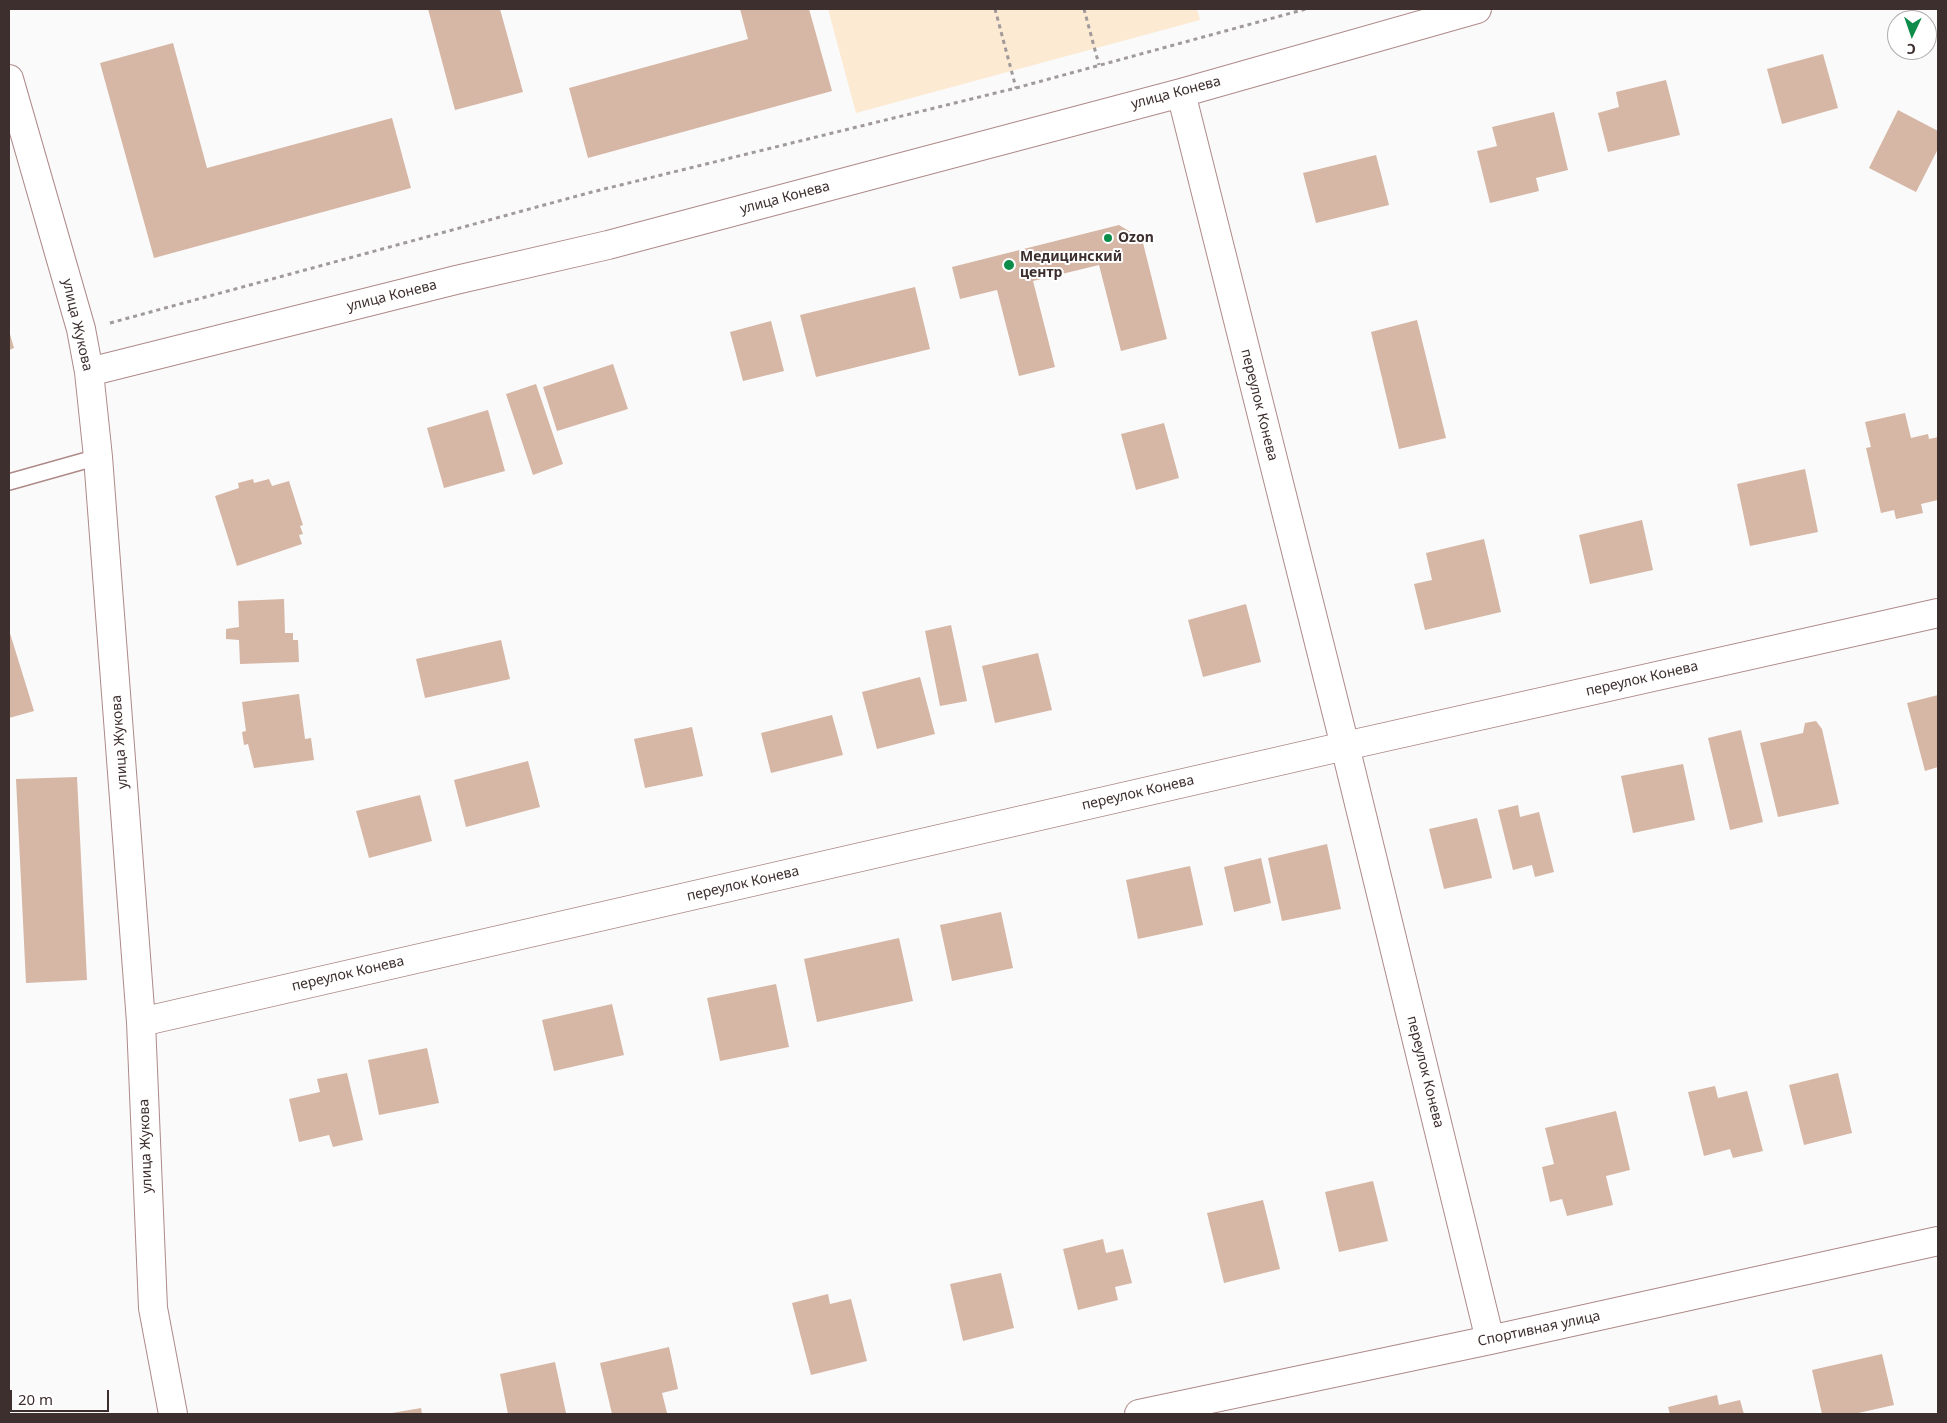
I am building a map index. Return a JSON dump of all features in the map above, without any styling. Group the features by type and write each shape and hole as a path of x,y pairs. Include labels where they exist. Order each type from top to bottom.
{"street":[{"name":"улица Конева","path":"89,372 446,282 608,245 1181,93 1478,9"},
{"name":"улица Жукова","path":"9,78 81,329 89,372 98,458 141,1022 153,1308 173,1414"},
{"name":"переулок Конева","path":"1181,93 1345,746 1490,1340"},
{"name":"переулок Конева","path":"141,1022 1345,746 1938,613"},
{"name":"Спортивная улица","path":"1139,1414 1490,1340 1938,1240"}],"lane":[{"path":"9,482 98,458"}],"path":[{"path":"995,9 1016,88"},
{"path":"1084,9 1099,65"},
{"path":"101,325 573,196 1016,88 1306,9"}],"shaded area":[{"path":"828,9 1197,9 1200,20 856,113"}],"building":[{"path":"428,9 500,9 523,92 455,110"},
{"path":"740,9 809,9 832,91 588,158 569,88 748,39"},
{"path":"173,43 207,168 392,118 411,188 154,258 100,63"},
{"path":"1823,54 1838,108 1782,124 1767,69"},
{"path":"1666,80 1680,135 1608,152 1598,113 1619,107 1616,92"},
{"path":"1898,110 1938,131 1938,149 1916,192 1869,168"},
{"path":"1554,112 1568,170 1536,178 1539,191 1490,203 1477,151 1497,146 1492,127"},
{"path":"1376,155 1389,205 1316,223 1303,173"},
{"path":"1119,225 1142,239 1167,339 1121,351 1099,265 1033,281 1055,367 1019,376 997,290 960,299 952,267"},
{"path":"915,287 930,349 816,377 800,315"},
{"path":"1417,320 1446,438 1399,449 1371,332"},
{"path":"771,321 784,371 743,381 730,332"},
{"path":"9,331 14,348 9,350"},
{"path":"613,364 628,409 557,431 543,387"},
{"path":"536,384 563,464 533,475 506,394"},
{"path":"488,410 505,471 444,488 427,428"},
{"path":"1905,413 1911,438 1928,434 1929,439 1938,437 1938,500 1921,504 1923,513 1896,519 1894,510 1881,513 1866,448 1871,447 1865,422"},
{"path":"1164,423 1179,478 1136,490 1121,434"},
{"path":"1805,469 1818,532 1750,546 1737,484"},
{"path":"253,479 254,483 269,479 272,486 289,481 303,525 300,526 303,534 299,535 302,544 237,566 215,496 239,488 238,483"},
{"path":"1642,520 1653,570 1590,584 1579,535"},
{"path":"1484,539 1501,612 1425,630 1414,584 1432,580 1426,553"},
{"path":"284,599 285,633 293,633 293,640 298,640 299,662 240,664 239,640 226,639 226,629 239,627 238,601"},
{"path":"1246,604 1261,662 1203,677 1188,620"},
{"path":"951,625 967,701 940,706 925,631"},
{"path":"9,630 34,711 9,718"},
{"path":"501,640 510,679 425,698 416,659"},
{"path":"1038,653 1052,710 995,723 982,666"},
{"path":"920,677 935,734 877,749 862,692"},
{"path":"299,694 305,739 311,738 314,760 254,768 248,744 244,745 242,732 246,731 242,702"},
{"path":"1938,695 1938,767 1925,771 1907,703"},
{"path":"832,715 843,755 771,773 761,733"},
{"path":"1816,721 1822,729 1839,804 1778,817 1760,743 1803,733 1805,723"},
{"path":"692,727 703,776 645,788 634,739"},
{"path":"1741,730 1763,822 1730,830 1708,738"},
{"path":"528,761 540,807 466,827 454,780"},
{"path":"1683,764 1695,820 1633,833 1621,776"},
{"path":"77,777 87,980 26,983 16,779"},
{"path":"420,795 432,841 369,858 356,811"},
{"path":"1518,805 1520,817 1539,812 1554,872 1535,877 1532,865 1513,870 1498,810"},
{"path":"1477,818 1492,878 1444,889 1429,829"},
{"path":"1327,844 1341,909 1282,921 1268,858"},
{"path":"1261,858 1271,903 1234,912 1224,867"},
{"path":"1190,866 1203,925 1138,939 1126,880"},
{"path":"1001,912 1013,968 952,981 940,925"},
{"path":"899,938 913,1001 817,1022 804,959"},
{"path":"776,984 789,1047 720,1061 707,998"},
{"path":"612,1004 624,1055 554,1071 542,1020"},
{"path":"427,1048 439,1103 379,1115 368,1060"},
{"path":"347,1073 363,1140 333,1147 329,1135 299,1142 289,1099 320,1092 317,1079"},
{"path":"1838,1073 1852,1133 1804,1145 1789,1085"},
{"path":"1715,1086 1718,1098 1747,1091 1763,1151 1733,1158 1730,1149 1704,1156 1688,1092"},
{"path":"1616,1111 1630,1170 1606,1176 1613,1205 1567,1216 1562,1199 1550,1202 1542,1167 1554,1164 1545,1128"},
{"path":"1373,1181 1388,1241 1339,1252 1325,1192"},
{"path":"1263,1200 1280,1269 1224,1283 1207,1213"},
{"path":"1103,1239 1106,1253 1123,1249 1132,1283 1115,1287 1118,1300 1078,1310 1063,1249"},
{"path":"1001,1273 1014,1328 963,1341 950,1284"},
{"path":"828,1294 830,1304 851,1299 867,1361 811,1375 792,1303"},
{"path":"669,1347 678,1389 662,1393 667,1413 612,1414 600,1363"},
{"path":"1882,1354 1894,1405 1854,1414 1822,1414 1812,1370"},
{"path":"555,1362 566,1413 508,1414 500,1374"},
{"path":"1717,1395 1719,1405 1740,1400 1744,1414 1670,1414 1668,1407"},
{"path":"421,1408 422,1414 392,1414 392,1413"}],"place":[{"name":"Ozon","path":"1108,238"},
{"name":"Медицинский центр","path":"1009,265"}]}
